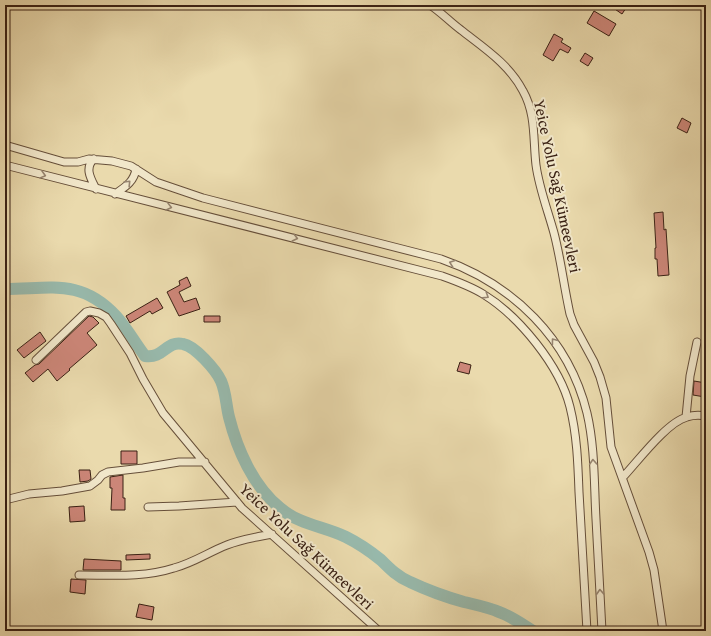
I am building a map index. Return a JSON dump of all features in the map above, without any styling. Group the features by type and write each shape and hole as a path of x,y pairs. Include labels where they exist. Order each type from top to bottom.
{"street":[{"name":"Yeice Yolu Sağ Kümeevleri","path":"430,5 460,30 487,49 503,64 518,82 524,92 530,108 533,121 536,166 554,235 570,314 600,377 606,398 611,447 649,552 654,570 663,631"},
{"path":"5,145 64,162 94,160 112,161 136,169 156,182 203,198 460,265 501,289 533,316 554,341 570,365 587,414 593,453 602,631"},
{"path":"94,160 90,163 88,171 96,189"},
{"path":"5,165 442,276 471,288 495,302 519,323 541,350 557,374 567,397 577,450 587,631"},
{"path":"115,194 129,184 136,169"},
{"name":"Yeice Yolu Sağ Kümeevleri","path":"36,360 83,314 90,311 99,313 106,317 137,364 142,379 163,413 237,502 379,631"},
{"path":"686,417 690,376 697,342"},
{"path":"623,477 676,422 686,417 696,415 706,416"},
{"path":"5,500 29,494 62,491 90,486 108,472 178,462 205,462"},
{"path":"148,507 192,506 237,502"},
{"path":"79,575 135,575 162,572 184,565 228,544 272,534"}],"building":[{"path":"609,5 628,5 622,14"},
{"path":"594,11 616,24 609,36 587,23"},
{"path":"554,34 563,39 561,42 571,48 568,53 560,49 553,61 543,55"},
{"path":"585,53 593,58 588,66 580,61"},
{"path":"682,118 691,123 687,133 677,128"},
{"path":"663,212 664,230 666,229 669,275 658,276 657,259 655,259 656,248 654,213"},
{"path":"187,277 191,286 179,292 184,302 196,298 200,309 179,316 167,292 180,285 179,281"},
{"path":"157,298 163,308 152,314 150,311 130,323 126,316"},
{"path":"89,316 93,317 99,323 87,333 97,345 57,381 48,369 33,382 25,373 35,365 39,364"},
{"path":"204,316 220,316 220,322 204,322"},
{"path":"40,332 46,341 24,358 17,350"},
{"path":"460,362 471,365 469,374 457,371"},
{"path":"694,381 706,383 705,397 693,395"},
{"path":"121,451 137,451 137,464 121,464"},
{"path":"79,470 90,470 91,479 80,482"},
{"path":"123,475 123,498 125,498 125,510 111,510 112,488 110,488 110,477"},
{"path":"84,506 85,521 70,522 69,507"},
{"path":"150,554 150,559 126,560 126,555"},
{"path":"84,559 121,561 121,570 83,570"},
{"path":"71,579 86,580 85,594 70,592"},
{"path":"139,604 154,607 152,620 136,617"}],"waterway":[{"path":"5,289 64,288 90,296 103,304 116,316 145,356 157,355 177,343 193,349 210,365 221,381 232,429 247,466 262,489 280,508 304,522 337,533 355,542 373,553 394,572 406,580 443,596 486,607 516,620 533,631"}]}
